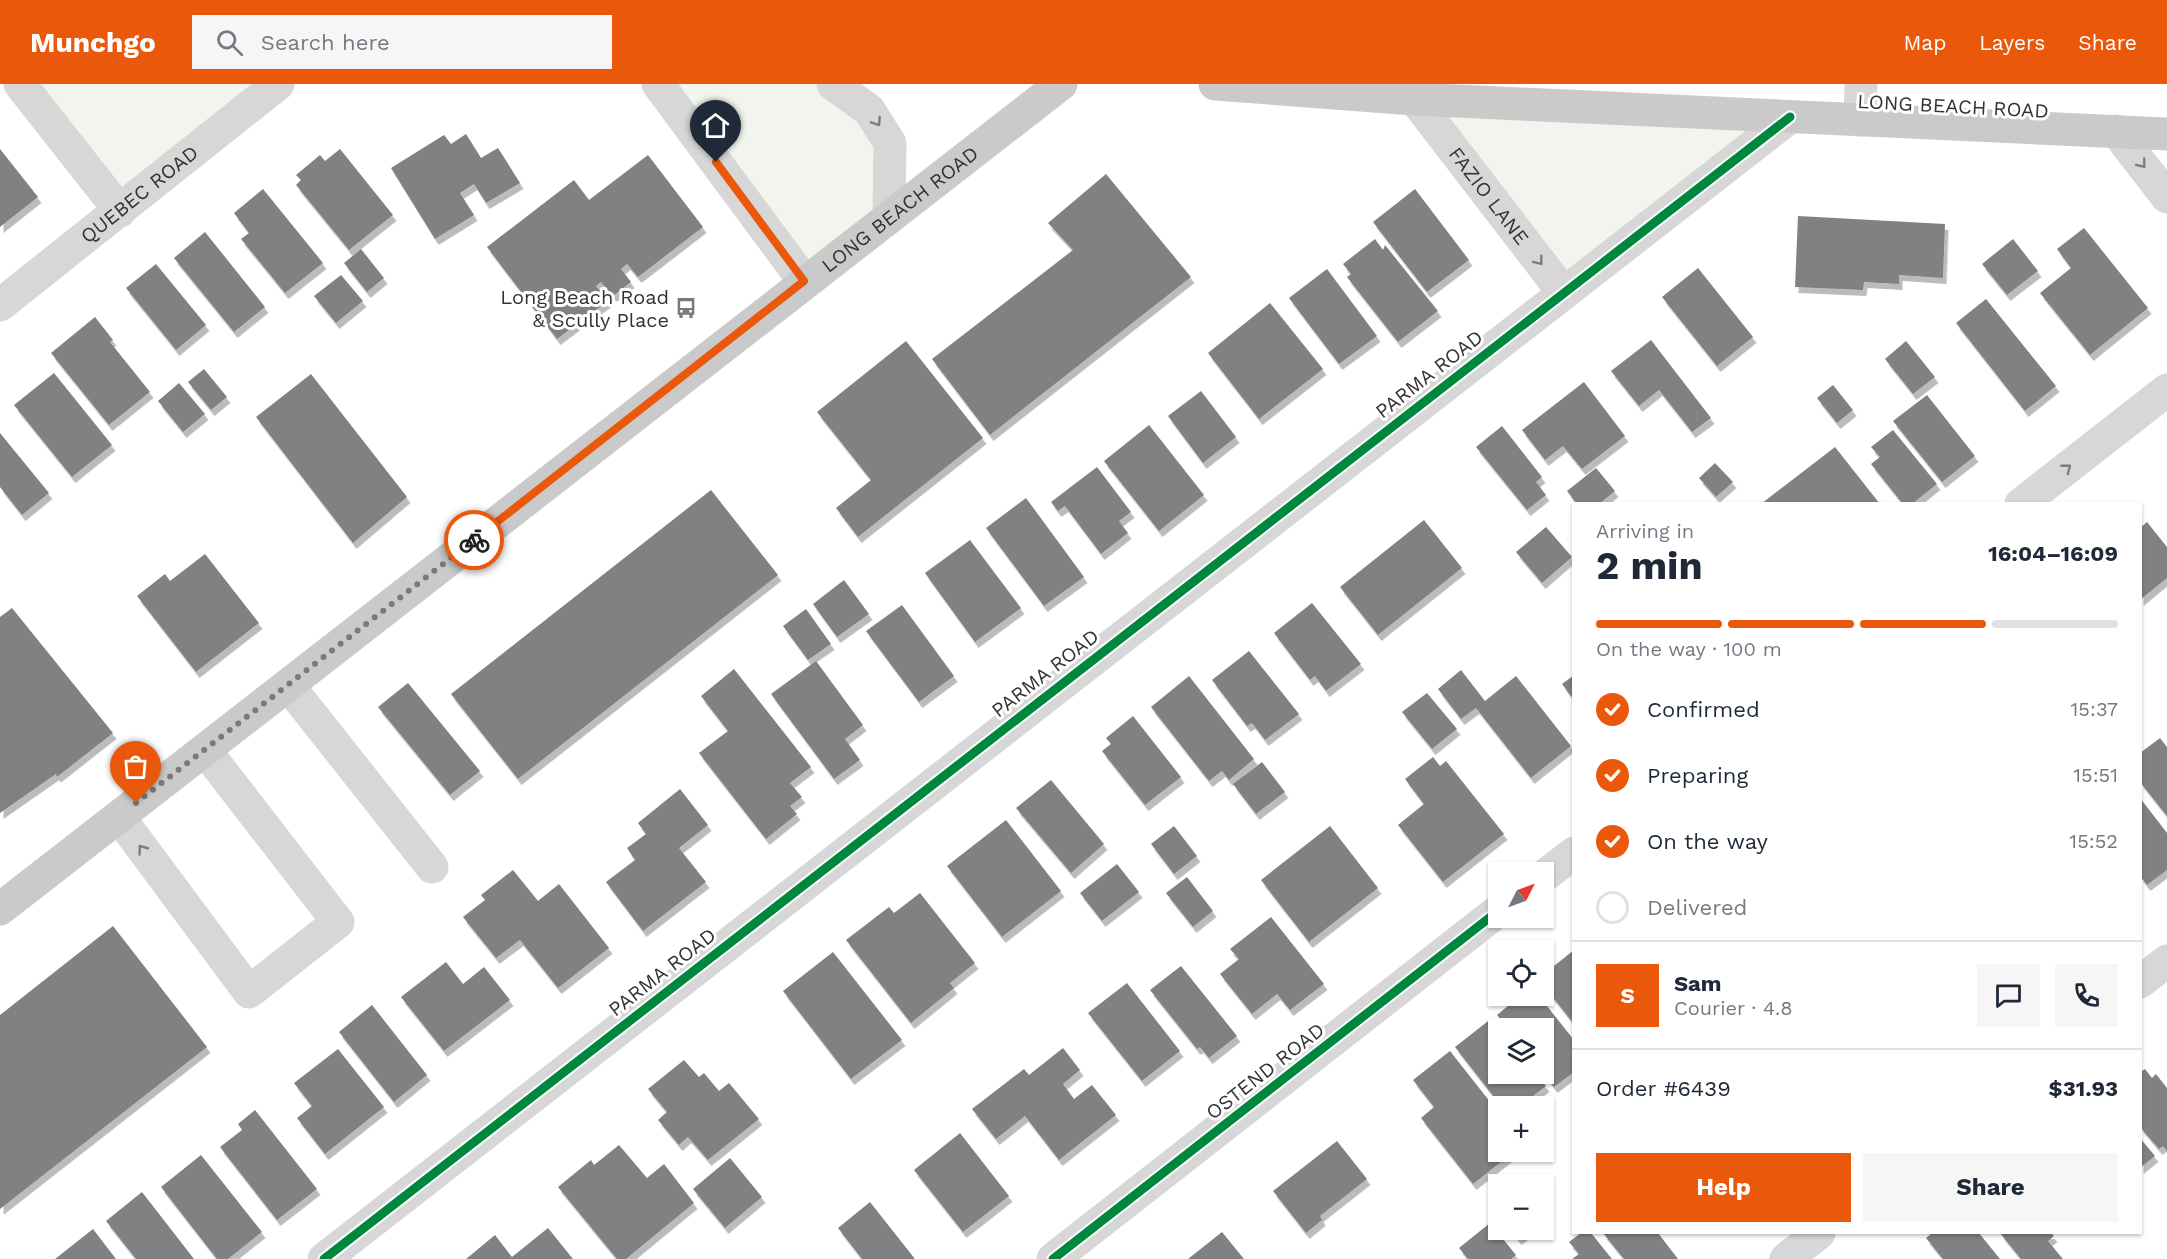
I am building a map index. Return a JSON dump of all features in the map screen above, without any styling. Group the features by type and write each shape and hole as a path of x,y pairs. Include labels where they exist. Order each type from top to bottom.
{"main road":[{"name":"LONG BEACH ROAD","path":"0,909 804,281 1061,84"},
{"name":"LONG BEACH ROAD","path":"1215,84 1408,91 1790,117 2167,134"}],"street":[{"path":"20,84 120,211"},
{"name":"QUEBEC ROAD","path":"0,305 278,84"},
{"path":"658,84 804,281"},
{"path":"833,84 869,110 890,143 890,216"},
{"path":"1860,120 1862,84"},
{"name":"FAZIO LANE","path":"1408,91 1563,292"},
{"name":"PARMA ROAD","path":"324,1259 1790,117"},
{"path":"2116,131 2167,197"},
{"path":"2024,502 2167,390"},
{"path":"288,685 432,867"},
{"path":"119,817 249,992 338,922 205,750"},
{"path":"1554,868 1572,855"},
{"name":"OSTEND ROAD","path":"1053,1259 1488,920"},
{"path":"2142,980 2167,961"},
{"path":"1786,1259 1818,1234"}],"shaded area":[{"path":"35,84 260,84 124,195"},
{"path":"664,84 823,84 884,143 885,212 804,271"},
{"path":"1435,112 1756,127 1564,282"}],"building":[{"path":"466,134 481,158 498,148 520,183 486,203 474,184 460,193 474,215 435,239 391,168 444,135 451,144"},
{"path":"0,149 38,197 0,227"},
{"path":"340,149 393,215 349,250 296,185 301,180 296,175 320,155 325,161"},
{"path":"648,155 703,227 638,277 627,264 621,269 631,282 613,296 601,282 596,286 608,301 557,339 487,247 574,180 589,200"},
{"path":"1106,174 1191,277 990,435 932,359 1073,250 1048,223"},
{"path":"263,189 323,263 285,293 241,239 249,233 234,213"},
{"path":"1415,189 1469,260 1427,292 1373,222"},
{"path":"1798,216 1945,224 1943,278 1899,275 1899,284 1864,282 1863,290 1795,287"},
{"path":"2084,228 2148,308 2090,355 2040,293 2071,268 2057,249"},
{"path":"205,232 265,307 234,332 174,258"},
{"path":"1375,239 1383,250 1385,245 1438,311 1398,342 1347,277 1351,274 1343,264"},
{"path":"2013,239 2038,271 2007,295 1982,264"},
{"path":"361,249 384,278 367,292 344,263"},
{"path":"156,264 206,325 176,350 126,288"},
{"path":"1698,268 1753,337 1717,366 1662,297"},
{"path":"1327,269 1377,336 1339,364 1289,298"},
{"path":"341,275 363,301 336,323 314,296"},
{"path":"1986,299 2056,386 2025,411 1956,323"},
{"path":"1270,303 1323,369 1259,419 1208,353"},
{"path":"95,317 113,340 110,342 150,392 109,425 51,353"},
{"path":"1651,340 1711,418 1692,432 1659,390 1639,406 1611,371"},
{"path":"906,341 983,438 858,537 836,508 871,480 817,412"},
{"path":"1906,341 1935,377 1913,394 1885,359"},
{"path":"204,369 227,397 211,410 188,382"},
{"path":"54,373 112,445 72,477 14,405"},
{"path":"311,374 407,497 353,543 256,417"},
{"path":"1584,382 1625,436 1582,469 1563,446 1545,460 1522,430"},
{"path":"179,383 205,414 183,432 158,401"},
{"path":"1833,385 1853,410 1837,423 1817,398"},
{"path":"1201,391 1236,437 1203,463 1168,416"},
{"path":"1927,395 1975,456 1942,482 1893,421"},
{"path":"1149,425 1204,495 1159,531 1104,461"},
{"path":"1502,426 1542,477 1536,482 1546,495 1527,510 1476,447"},
{"path":"1893,430 1937,484 1914,502 1901,502 1871,464 1880,457 1871,447"},
{"path":"0,433 49,493 22,515 0,487"},
{"path":"1835,447 1878,502 1764,502"},
{"path":"1715,463 1733,482 1716,497 1699,478"},
{"path":"1097,467 1131,512 1119,521 1128,533 1101,554 1065,506 1058,511 1051,502"},
{"path":"1596,468 1615,491 1601,502 1575,502 1567,491"},
{"path":"711,490 778,575 518,779 451,694"},
{"path":"1026,498 1084,577 1044,606 986,528"},
{"path":"1424,520 1462,568 1378,635 1340,587"},
{"path":"2147,522 2167,547 2167,578 2142,598 2142,526"},
{"path":"1546,527 1572,557 1542,583 1516,552"},
{"path":"970,540 1021,608 975,642 925,573"},
{"path":"205,554 259,623 196,672 137,596 165,574 170,581"},
{"path":"844,580 869,614 837,637 813,604"},
{"path":"1312,603 1361,664 1326,691 1315,676 1310,680 1274,633"},
{"path":"902,605 954,676 919,702 866,631"},
{"path":"12,608 113,733 57,777 56,774 0,813 0,617"},
{"path":"806,609 831,644 808,660 783,626"},
{"path":"1249,651 1299,714 1265,740 1252,723 1247,726 1212,680"},
{"path":"816,661 863,725 845,739 860,760 834,779 771,694"},
{"path":"734,669 811,767 790,783 802,797 790,806 797,814 766,839 699,753 728,731 701,696"},
{"path":"1461,670 1485,701 1516,676 1571,746 1531,778 1476,708 1461,719 1438,689"},
{"path":"1189,676 1254,759 1229,780 1222,771 1209,781 1151,707"},
{"path":"1572,676 1572,697 1562,684"},
{"path":"408,683 480,771 450,795 378,707"},
{"path":"1427,693 1457,729 1432,749 1402,712"},
{"path":"1133,716 1181,777 1145,805 1102,751 1111,744 1106,738"},
{"path":"2160,738 2167,747 2167,816 2142,785 2142,752"},
{"path":"1433,757 1440,766 1446,761 1504,834 1443,882 1398,825 1424,804 1405,779"},
{"path":"1262,762 1285,792 1256,814 1233,784"},
{"path":"1051,780 1104,844 1071,873 1016,808"},
{"path":"680,789 708,825 679,848 706,882 643,931 606,882 635,860 627,848 646,834 638,823"},
{"path":"2142,801 2167,833 2167,870 2147,885 2142,879"},
{"path":"1006,820 1061,891 1002,937 947,866"},
{"path":"1174,826 1197,856 1174,874 1151,844"},
{"path":"1330,826 1378,888 1309,942 1261,880"},
{"path":"1117,864 1139,892 1102,921 1080,893"},
{"path":"513,870 538,901 559,884 609,948 558,988 520,940 496,958 463,917 485,900 481,895"},
{"path":"1187,877 1213,911 1193,927 1166,893"},
{"path":"920,893 975,963 950,983 954,988 911,1023 846,940 889,907 894,913"},
{"path":"1271,917 1324,984 1290,1010 1277,994 1252,1014 1220,974 1239,959 1230,949"},
{"path":"113,926 207,1047 0,1209 0,1015"},
{"path":"833,952 902,1040 851,1079 783,991"},
{"path":"1572,952 1572,1021 1554,999 1554,966"},
{"path":"446,962 463,984 484,967 510,1000 444,1051 401,997"},
{"path":"1181,966 1237,1036 1209,1058 1200,1047 1197,1049 1150,990"},
{"path":"1127,983 1180,1051 1142,1081 1088,1013"},
{"path":"372,1005 427,1075 394,1102 339,1032"},
{"path":"1508,1006 1547,1006 1572,1037 1572,1074 1554,1087 1552,1084 1554,1084 1554,1018 1499,1018 1497,1015"},
{"path":"1488,1021 1488,1084 1544,1084 1546,1086 1533,1096 1493,1096 1455,1047"},
{"path":"1063,1048 1080,1070 1063,1084 1074,1099 1092,1085 1116,1115 1059,1160 1025,1116 996,1139 972,1109 1024,1069 1029,1075"},
{"path":"338,1049 384,1107 325,1154 297,1118 312,1106 294,1083"},
{"path":"1450,1051 1488,1099 1488,1162 1501,1162 1473,1184 1421,1118 1434,1107 1413,1080"},
{"path":"684,1060 699,1077 704,1073 719,1091 729,1083 759,1119 708,1160 688,1137 679,1145 658,1120 667,1112 648,1089"},
{"path":"2145,1069 2152,1078 2156,1074 2167,1088 2167,1151 2163,1146 2159,1149 2142,1129 2142,1071"},
{"path":"255,1110 317,1189 277,1220 220,1147 242,1130 238,1124"},
{"path":"960,1133 1009,1196 963,1232 914,1170"},
{"path":"2142,1140 2155,1156 2142,1166"},
{"path":"1337,1141 1367,1179 1320,1216 1322,1220 1306,1233 1273,1191"},
{"path":"619,1145 647,1178 664,1164 694,1203 626,1259 617,1259 558,1187 591,1160 594,1165"},
{"path":"201,1155 262,1232 228,1259 217,1259 161,1187"},
{"path":"730,1158 762,1197 725,1228 693,1189"},
{"path":"142,1192 194,1259 136,1259 106,1221"},
{"path":"870,1202 915,1259 862,1259 838,1228"},
{"path":"1488,1225 1488,1240 1504,1240 1516,1255 1511,1259 1468,1259 1459,1248"},
{"path":"548,1228 573,1259 466,1259 495,1235 512,1257"},
{"path":"93,1229 116,1259 55,1259"},
{"path":"1222,1232 1244,1259 1188,1259"},
{"path":"1580,1234 1592,1234 1612,1259 1572,1259 1579,1254 1569,1242"},
{"path":"1604,1234 1659,1234 1678,1259 1624,1259"},
{"path":"1931,1234 1980,1234 2000,1259 1943,1259 1926,1238"},
{"path":"2001,1234 2052,1234 2054,1236 2048,1241 2063,1259 2021,1259"}],"cycle path":[{"path":"324,1259 1790,117"},
{"path":"1053,1259 1488,919"}],"way so far":[{"path":"136,803 474,540"}],"place":[{"name":"Long Beach Road & Scully Place","path":"686,308"}],"route":[{"path":"474,540 804,281 716,162"}]}
